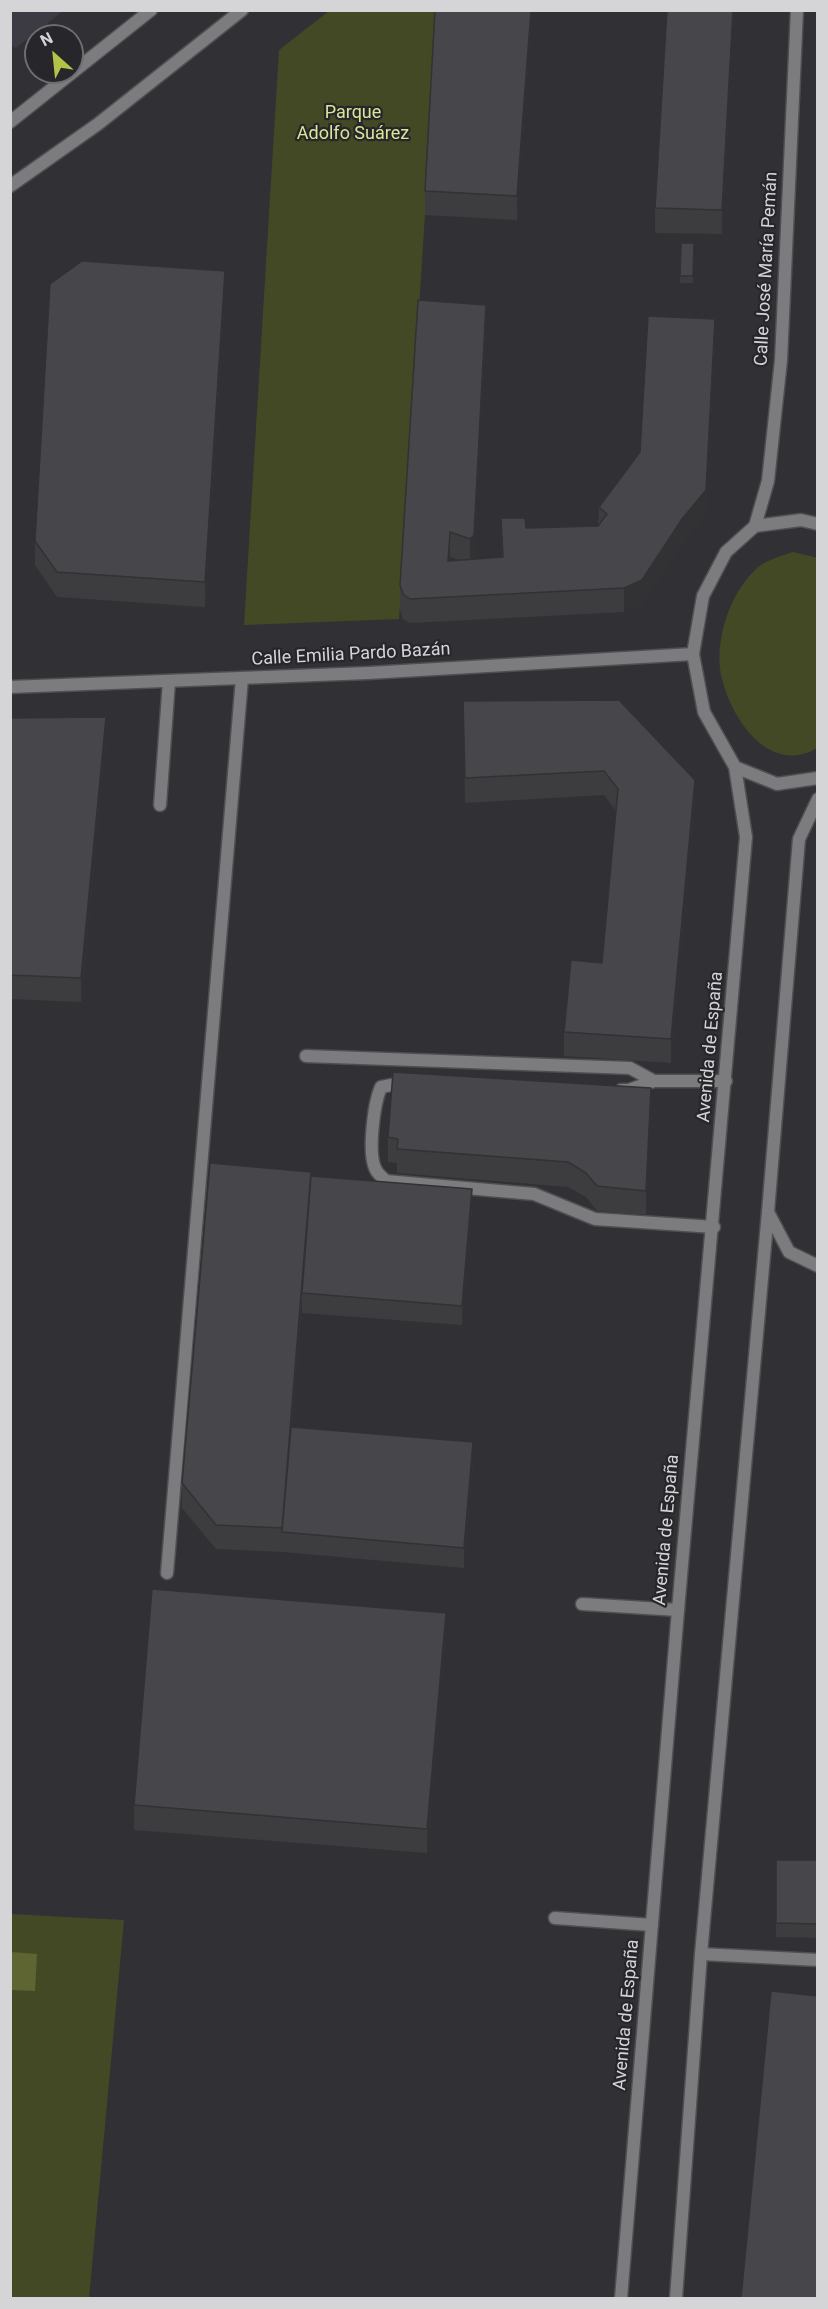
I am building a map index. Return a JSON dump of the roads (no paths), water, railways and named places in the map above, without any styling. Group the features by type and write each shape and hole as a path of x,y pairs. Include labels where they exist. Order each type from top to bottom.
{"street":[{"path":"10,122 151,10"},
{"path":"10,186 98,124 243,10"},
{"name":"Calle José María Pemán","path":"755,526 768,481 781,360 797,10"},
{"path":"818,524 801,520 755,526 726,552 703,596 693,654 704,712 735,767 777,784 818,778"},
{"name":"Calle Emilia Pardo Bazán","path":"10,687 242,678 693,654"},
{"path":"167,1573 242,678"},
{"path":"159,805 169,681"},
{"name":"Avenida de España","path":"621,2298 678,1610 714,1227 746,837 735,767"},
{"path":"676,2298 701,1954 799,839 818,799"},
{"path":"306,1056 630,1068 654,1080"},
{"path":"606,1089 629,1090 654,1080 726,1081"},
{"path":"421,1083 398,1082 381,1087 375,1101 373,1159 376,1171 386,1181 534,1194 595,1219 714,1227"},
{"path":"768,1212 789,1252 818,1266"},
{"path":"582,1604 678,1610"},
{"path":"555,1918 652,1925"},
{"path":"701,1954 818,1960"}],"park label":[{"name":"Parque Adolfo Suárez","path":"353,123"}]}
